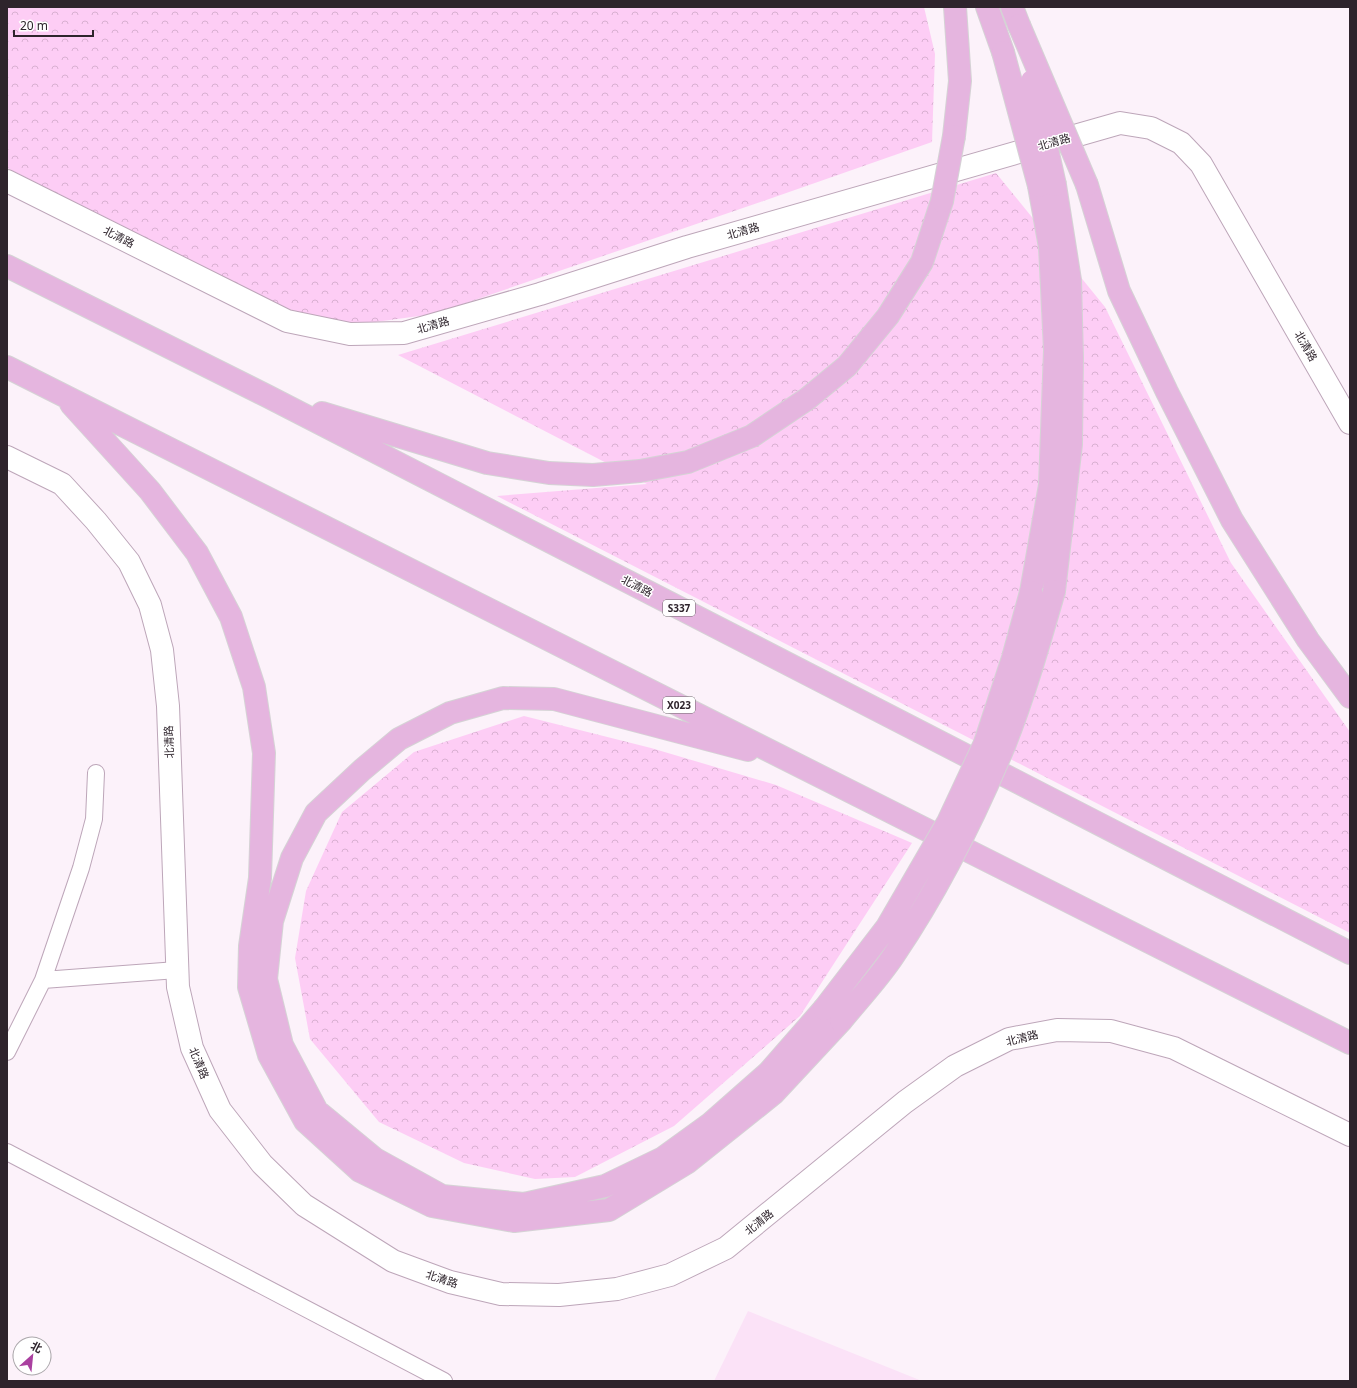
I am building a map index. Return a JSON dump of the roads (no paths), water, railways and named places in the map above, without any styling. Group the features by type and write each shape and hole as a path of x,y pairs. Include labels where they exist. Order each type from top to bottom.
{"main road":[{"path":"267,396 487,462 541,472 593,475 640,471 688,462 752,436 806,399 847,366 888,316 922,262 942,201 954,136 960,81 955,7"},
{"path":"62,394 150,491 197,553 231,617 254,686 264,753 260,878 250,946 249,987 269,1055 305,1121 360,1171 432,1206 514,1221 608,1210 688,1162 773,1094 833,1015 887,927 948,822 985,743 1013,658 1031,592 1050,485 1055,350 1047,186 987,7"},
{"path":"1016,16 1087,184 1119,291 1167,392 1228,512 1308,640 1350,696"},
{"path":"790,761 554,699 503,698 450,713 399,739 362,770 316,813 292,858 272,921 266,979 282,1045 317,1111 375,1159 442,1196 524,1204 605,1186 663,1158 710,1124 833,1015 894,955 930,897 974,814 1004,745 1032,666 1054,591 1071,444 1072,358 1070,280 1047,186 1016,16"},
{"name":"北清路","path":"7,266 267,396 1350,953"},
{"name":"X023","path":"7,367 1350,1044"}],"street":[{"name":"北清路","path":"7,181 287,321 350,334 404,333 540,294 686,247 1120,123 1151,128 1181,143 1201,164 1350,423"},
{"name":"北清路","path":"7,457 62,484 96,521 129,562 150,605 162,650 168,706 178,987 192,1048 220,1110 262,1164 304,1205 393,1261 450,1282 501,1294 559,1295 617,1289 670,1275 726,1248 905,1102 955,1066 1009,1039 1057,1030 1111,1031 1174,1048 1350,1135"}],"lane":[{"path":"7,1052 43,980 81,868 94,819 96,773"},
{"path":"43,980 177,970"},
{"path":"7,1152 444,1381"}]}
